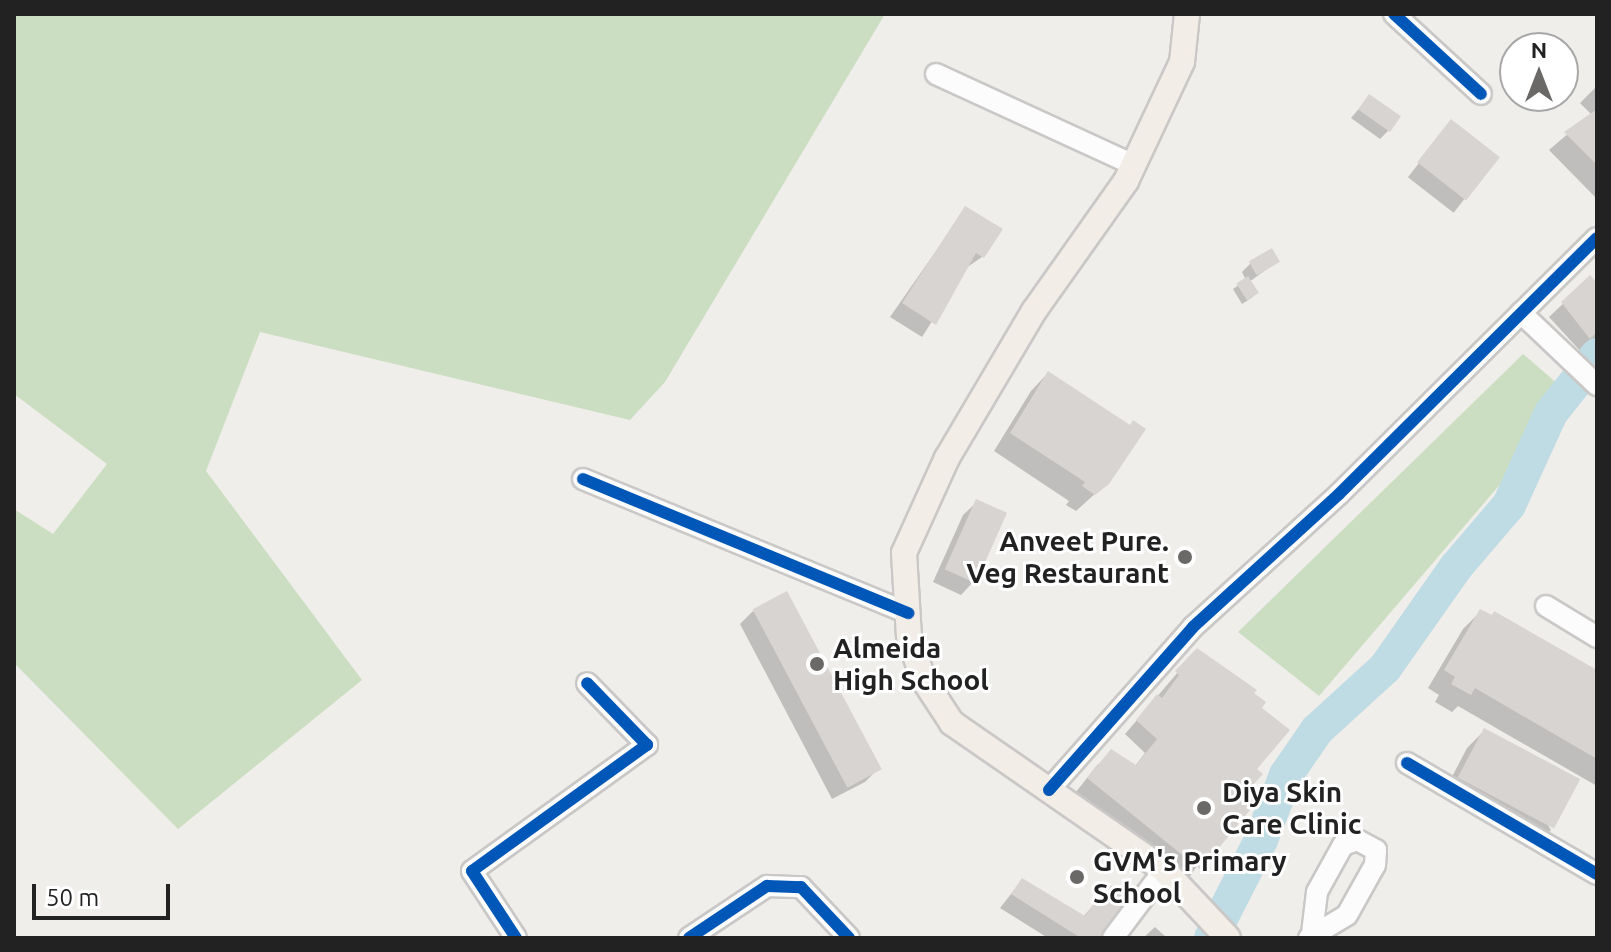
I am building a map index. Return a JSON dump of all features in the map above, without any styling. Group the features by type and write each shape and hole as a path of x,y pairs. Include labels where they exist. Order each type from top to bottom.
{"main road":[{"path":"1187,14 1182,62 1134,165 1034,311 947,458 904,553 908,613 923,679 952,723 1164,870 1228,938"}],"street":[{"path":"1394,14 1481,94"},
{"path":"936,74 1134,165"},
{"path":"1049,790 1193,627 1339,494 1597,238"},
{"path":"1521,313 1597,385"},
{"path":"583,479 908,613"},
{"path":"1546,606 1597,637"},
{"path":"516,938 472,871 647,745 587,683"},
{"path":"1407,763 1597,874"},
{"path":"1113,938 1164,870"},
{"path":"689,938 767,886 801,887 849,938"}],"green space":[{"path":"14,14 885,14 665,382 630,420 260,332 206,471 362,680 178,829 14,663 14,509 53,534 107,464 14,394"},
{"path":"1523,354 1574,398 1319,696 1238,632"}],"building":[{"path":"1369,94 1401,116 1390,132 1358,110"},
{"path":"1597,109 1597,165 1564,132"},
{"path":"1451,119 1500,157 1466,201 1417,162"},
{"path":"965,206 1003,229 984,258 976,253 936,325 902,303"},
{"path":"1272,248 1280,262 1257,275 1249,262"},
{"path":"1590,275 1597,283 1597,332 1590,339 1561,302"},
{"path":"1248,276 1259,293 1247,300 1236,284"},
{"path":"1048,371 1130,425 1133,420 1146,429 1109,484 1095,495 1082,486 1085,482 1010,433"},
{"path":"976,499 1007,513 976,583 945,569"},
{"path":"787,591 882,769 847,788 753,609"},
{"path":"1480,609 1492,615 1494,611 1597,670 1597,759 1475,688 1471,695 1451,684 1455,677 1444,670"},
{"path":"1197,648 1257,690 1254,693 1266,702 1262,708 1290,730 1257,769 1263,774 1252,786 1263,794 1201,870 1087,778 1111,749 1136,765 1157,739 1136,720 1157,694 1162,698 1179,675 1175,671"},
{"path":"1484,728 1580,779 1554,829 1458,777"},
{"path":"1022,878 1085,916 1108,884 1129,895 1100,938 1081,938 1011,894"}],"waterway":[{"path":"1211,938 1261,840 1286,775 1317,730 1385,668 1456,567 1509,505 1551,413 1597,355"}],"cycle path":[{"path":"1394,14 1481,94"},
{"path":"1049,790 1193,627 1339,494 1597,238"},
{"path":"583,479 908,613"},
{"path":"516,938 472,871 647,745 587,683"},
{"path":"1407,763 1597,874"},
{"path":"689,938 767,886 801,887 849,938"}],"place":[{"name":"Anveet Pure. Veg Restaurant","path":"1185,557"},
{"name":"Almeida High School","path":"817,664"},
{"name":"Diya Skin Care Clinic","path":"1204,808"},
{"name":"GVM's Primary School","path":"1077,877"}]}
